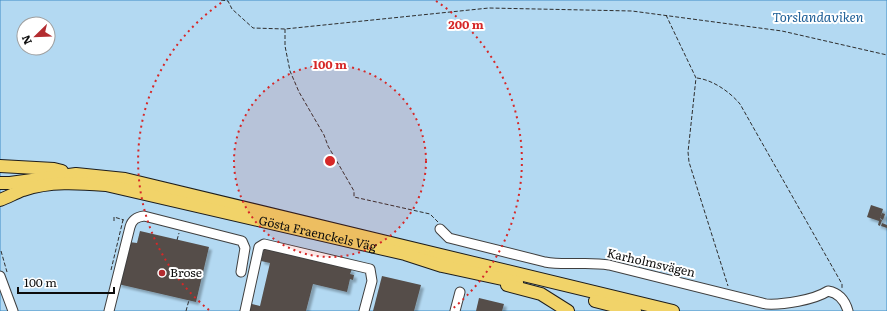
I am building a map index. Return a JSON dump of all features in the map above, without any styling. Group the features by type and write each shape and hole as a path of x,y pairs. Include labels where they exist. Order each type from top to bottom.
{"main road":[{"name":"Gösta Fraenckels Väg","path":"0,166 54,169 73,174 125,180 380,239 673,311"},
{"name":"Gösta Fraenckels Väg","path":"0,182 10,183 73,174"},
{"name":"Gösta Fraenckels Väg","path":"0,200 23,190 46,185 76,182 106,185 405,254 442,266 535,285 635,311"},
{"path":"487,276 511,286 541,294 568,311"},
{"path":"596,311 601,308 614,306"}],"street":[{"path":"110,311 130,228 132,222 138,216 144,216 242,241 245,248 241,272"},
{"name":"Karholmsvägen","path":"440,229 449,238 545,262 558,264 593,263 609,265 772,304 801,300 823,294 828,291 836,292 841,297"},
{"path":"244,311 259,247 264,244 370,269 372,281 364,311"},
{"path":"1,275 13,311"},
{"path":"455,311 460,292"},
{"path":"841,297 848,311"}],"path":[{"path":"221,0 228,1 232,9 253,28 285,29 489,8 632,11 782,32 887,55"},
{"path":"666,15 696,78 688,152 689,162 730,294"},
{"path":"285,29 285,46 290,70 299,92 324,134 328,146 354,191 354,197 430,214 436,219 440,229"},
{"path":"696,78 704,79 725,90 740,104 842,284 841,297"},
{"path":"109,276 123,220"},
{"path":"177,240 179,232"},
{"path":"0,251 7,272 1,275"},
{"path":"186,311 189,300"}],"water":[{"name":"Torslandaviken","path":"0,0 887,0 887,311 0,311"}],"building":[{"path":"871,205 883,209 880,219 882,220 880,226 878,225 879,221 867,217"},
{"path":"882,213 885,214 883,220 880,218"},
{"path":"882,223 887,225 887,228 881,226"},
{"name":"Brose","path":"140,231 209,247 196,302 118,284 129,242 137,243"},
{"path":"264,248 352,269 350,274 354,275 353,280 350,279 347,292 313,284 306,311 246,311 248,303 260,306 270,263 261,261"},
{"path":"382,276 421,285 414,311 373,311"},
{"path":"479,298 504,304 502,311 476,311"}],"place":[{"name":"Brose","path":"162,273"}]}
